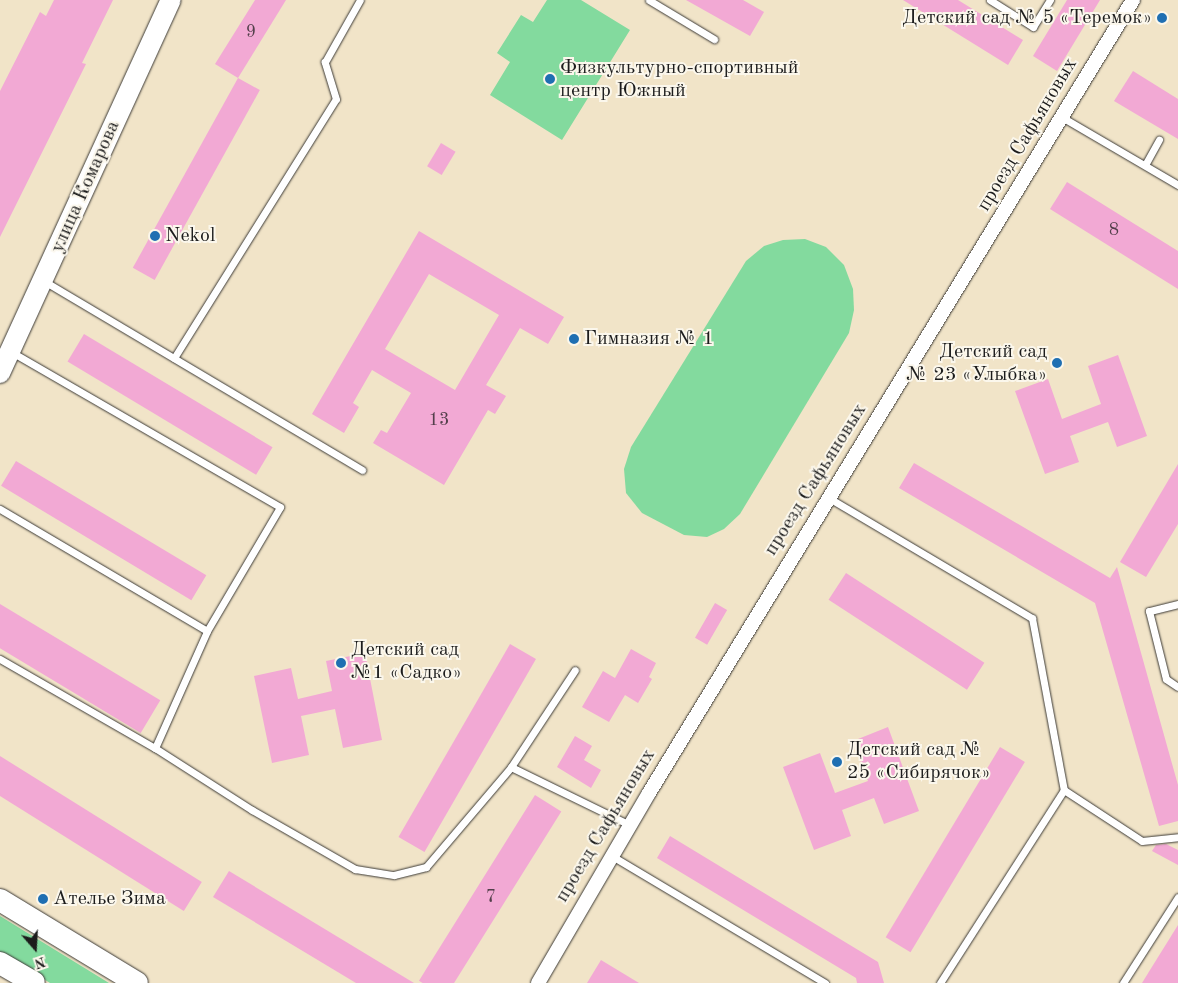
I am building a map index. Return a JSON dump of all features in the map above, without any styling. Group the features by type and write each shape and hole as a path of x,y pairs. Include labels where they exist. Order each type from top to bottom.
{"main road":[{"path":"0,900 137,983"},
{"path":"0,963 34,983"}],"street":[{"name":"улица Комарова","path":"0,373 171,0"},
{"name":"проезд Сафьяновых","path":"538,983 630,825 1014,197 1060,116 1133,0"}],"lane":[{"path":"174,358 336,99 325,62 360,0"},
{"path":"649,0 714,39"},
{"path":"990,0 1034,27 1050,0"},
{"path":"1060,116 1178,185"},
{"path":"1145,165 1158,140"},
{"path":"43,281 362,470"},
{"path":"10,352 280,507 207,631 155,748"},
{"path":"829,498 1032,618 1064,790 940,983"},
{"path":"0,509 207,631"},
{"path":"1178,604 1148,611 1166,678 1178,687"},
{"path":"0,659 155,748 252,810 354,869 394,875 426,867 511,767 575,670"},
{"path":"511,767 630,825"},
{"path":"1064,790 1142,841 1178,837"},
{"path":"612,856 825,983"},
{"path":"1123,983 1178,897"}],"green space":[{"name":"Физкультурно-спортивный центр Южный","path":"547,0 581,0 630,30 562,140 490,95 510,62 497,53 521,15 533,22"},
{"path":"805,239 826,247 844,265 853,289 854,310 849,333 740,514 724,529 707,537 684,535 642,513 626,493 624,469 631,447 746,261 764,246 783,240"},
{"path":"0,916 109,983 50,983 0,952"}],"building":[{"path":"54,0 113,0 82,63 86,64 0,237 0,91 40,12 46,16"},
{"path":"255,0 286,0 238,78 215,64"},
{"path":"686,0 743,0 764,12 750,36"},
{"path":"903,0 958,0 1023,40 1008,65"},
{"path":"1067,0 1100,0 1057,71 1033,56"},
{"path":"1133,71 1178,99 1178,139 1114,101"},
{"path":"238,78 260,90 155,280 133,268"},
{"path":"441,143 456,152 442,175 427,166"},
{"path":"1067,182 1178,251 1178,289 1050,209"},
{"path":"419,231 564,317 548,344 520,328 486,385 506,396 495,414 488,410 444,485 373,443 381,430 387,433 411,393 372,370 353,403 359,407 344,433 312,414","holes":["429,274 499,315 455,390 385,349"]},
{"path":"84,334 273,447 256,475 68,361"},
{"path":"1118,355 1147,436 1117,447 1108,422 1070,436 1079,462 1045,474 1015,391 1048,379 1062,419 1101,404 1088,366"},
{"path":"16,461 206,575 191,600 1,486"},
{"path":"914,463 1110,578 1117,567 1178,785 1178,821 1159,826 1095,603 899,488"},
{"path":"1178,464 1178,524 1146,577 1120,562"},
{"path":"846,573 984,663 967,690 829,600"},
{"path":"715,603 727,610 707,645 695,638"},
{"path":"0,604 160,700 141,733 0,648"},
{"path":"510,644 536,659 424,852 398,837"},
{"path":"631,649 656,663 649,677 652,679 638,703 625,695 609,722 582,707 603,671 615,678"},
{"path":"365,653 382,740 343,748 335,709 301,716 309,755 272,763 254,676 291,668 298,699 332,691 326,661"},
{"path":"888,727 919,811 884,824 874,798 842,810 851,836 814,850 783,767 820,753 835,793 868,781 853,741"},
{"path":"575,736 592,746 584,760 601,770 591,788 557,767"},
{"path":"1000,747 1025,762 911,952 886,937"},
{"path":"0,756 202,882 184,911 0,796"},
{"path":"535,795 561,811 454,983 423,983 419,981"},
{"path":"670,836 878,962 884,983 857,983 856,978 657,858"},
{"path":"1166,844 1178,850 1178,865 1152,851 1156,845"},
{"path":"229,871 414,983 356,983 213,897"},
{"path":"1178,925 1178,983 1142,983 1150,970"},
{"path":"601,960 639,983 587,983"}],"place":[{"name":"Детский сад № 5 «Теремок»","path":"1162,18"},
{"name":"Физкультурно-спортивный центр Южный","path":"550,79"},
{"name":"Nekol","path":"155,236"},
{"name":"Гимназия № 1","path":"574,339"},
{"name":"Детский сад № 23 «Улыбка»","path":"1057,363"},
{"name":"Детский сад №1 «Cадко»","path":"341,663"},
{"name":"Детский сад № 25 «Сибирячок»","path":"837,762"},
{"name":"Ателье Зима","path":"43,899"}]}
